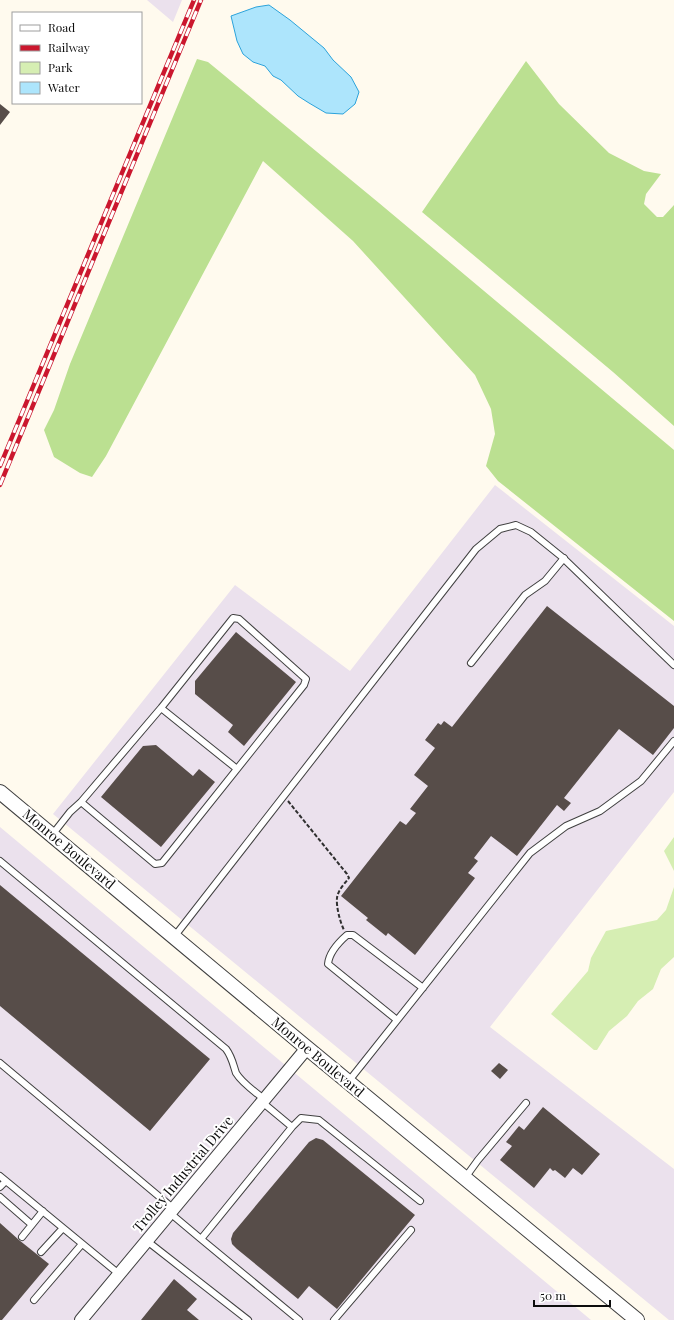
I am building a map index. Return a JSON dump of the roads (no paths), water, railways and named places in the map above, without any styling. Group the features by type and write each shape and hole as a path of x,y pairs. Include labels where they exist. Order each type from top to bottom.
{"street":[{"name":"Monroe Boulevard","path":"0,792 637,1320"},
{"name":"Trolley Industrial Drive","path":"81,1320 307,1048"}],"lane":[{"path":"174,937 476,549 500,530 516,525 531,532 564,558 674,665"},
{"path":"471,663 525,595 545,581 564,558"},
{"path":"52,835 70,812 81,802 161,708 233,618 239,619 306,678 304,685 162,863 155,864 81,802"},
{"path":"161,708 237,769"},
{"path":"348,1082 530,853 566,826 600,811 641,781 674,740"},
{"path":"0,861 226,1049 240,1077 263,1101 292,1127"},
{"path":"397,1020 328,964 329,958 347,935 353,935 423,988"},
{"path":"0,1063 172,1211 201,1239 299,1320"},
{"path":"465,1178 478,1160 526,1103"},
{"path":"201,1239 292,1127 301,1118 319,1120 420,1201"},
{"path":"0,1176 119,1274"},
{"path":"0,1187 6,1181"},
{"path":"0,1197 31,1224"},
{"path":"22,1237 43,1211"},
{"path":"41,1252 63,1228"},
{"path":"334,1320 411,1230"},
{"path":"147,1241 248,1320"},
{"path":"34,1300 82,1244"}],"water":[{"path":"269,5 324,48 333,60 351,77 359,92 355,104 343,114 326,113 309,103 298,96 281,80 273,76 265,66 253,62 243,54 237,41 231,16 256,7"}],"railway":[{"path":"0,466 194,0"},
{"path":"0,485 201,0"}]}
